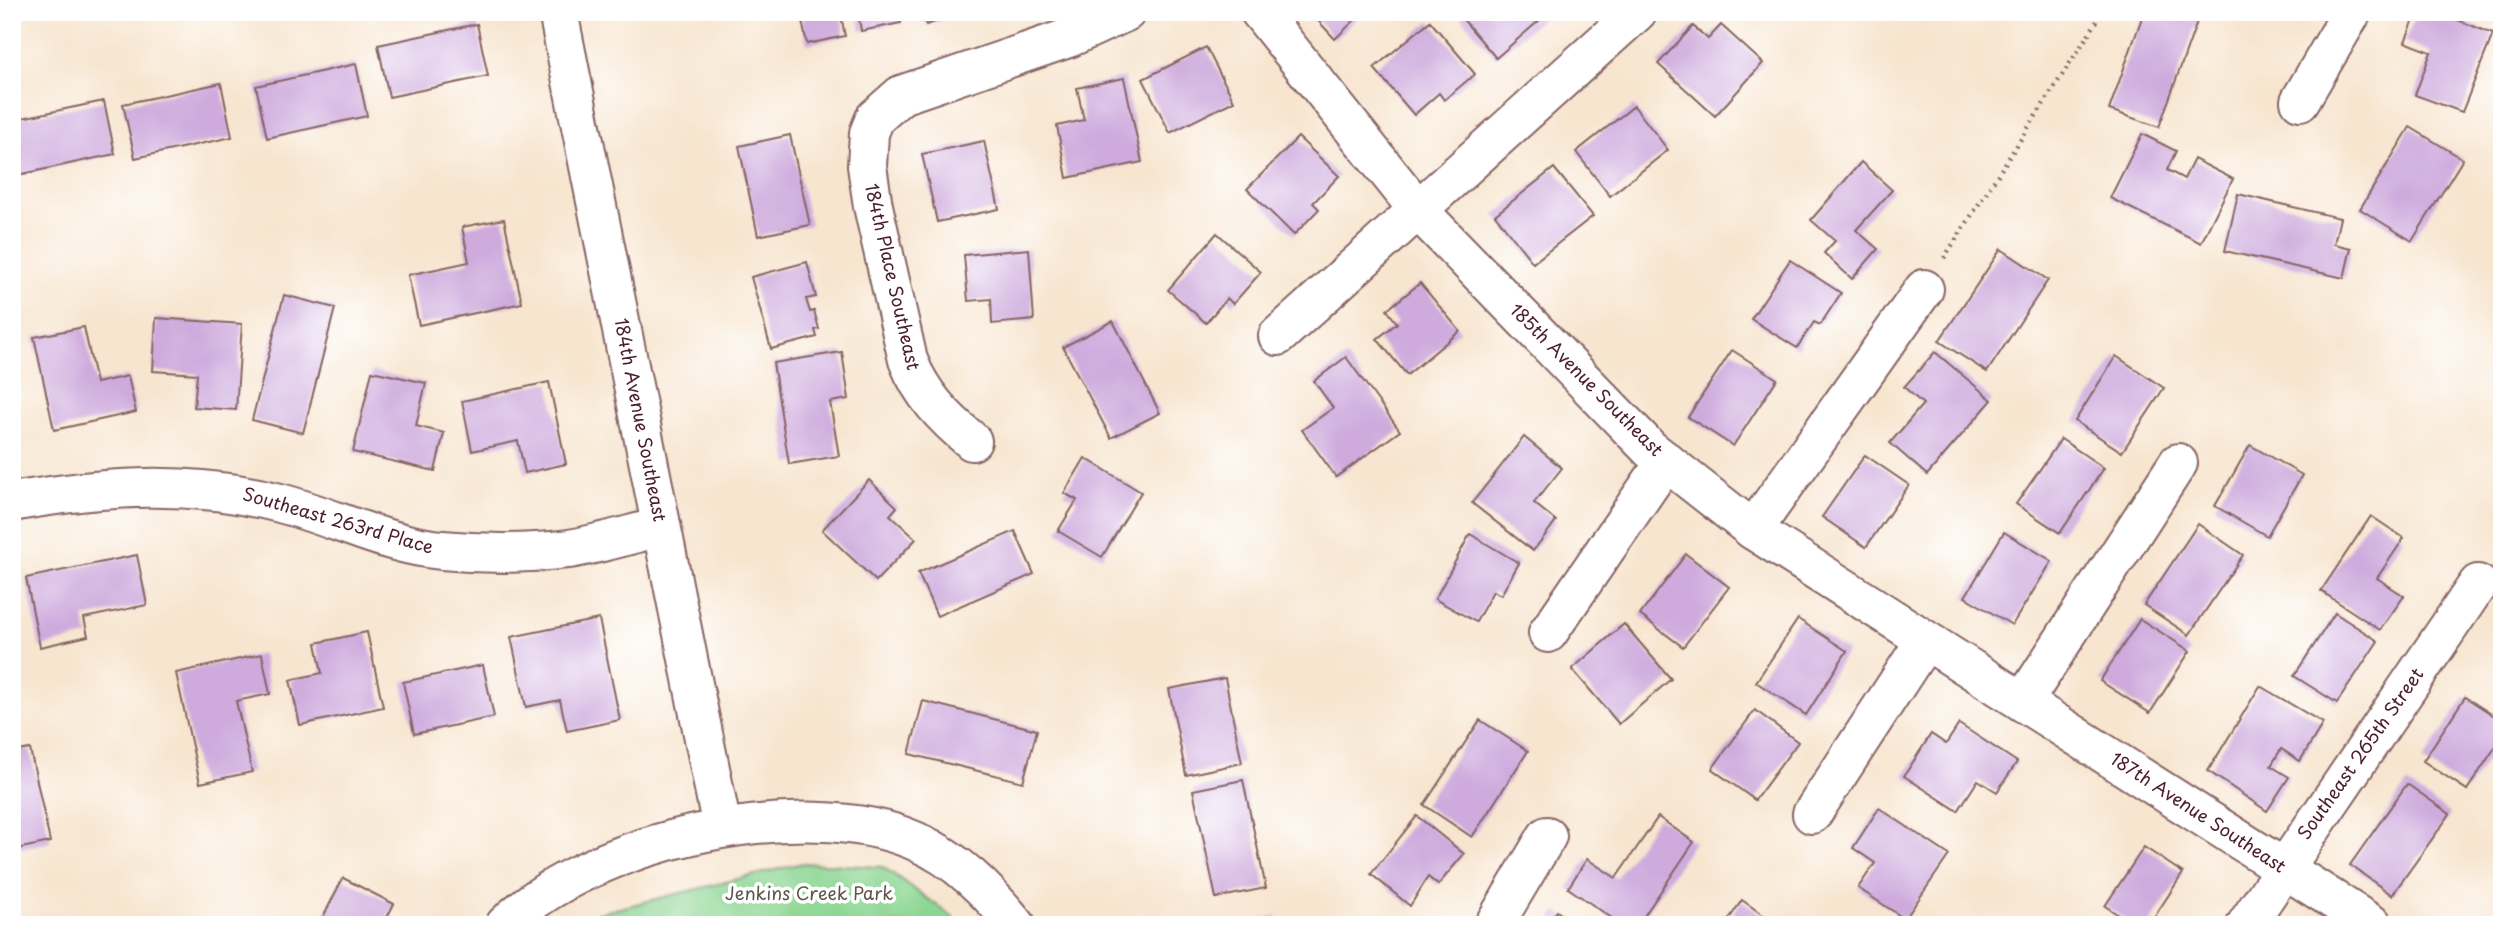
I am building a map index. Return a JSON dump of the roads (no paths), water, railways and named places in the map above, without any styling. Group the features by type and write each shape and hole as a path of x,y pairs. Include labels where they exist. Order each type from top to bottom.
{"street":[{"name":"184th Avenue Southeast","path":"558,12 722,828"},
{"name":"184th Place Southeast","path":"972,441 945,418 915,377 908,360 873,206 867,166 869,133 875,118 901,95 1071,37 1126,12"},
{"name":"185th Avenue Southeast","path":"1260,12 1419,211 1666,461 1753,530 1924,641 1977,672"},
{"path":"1278,336 1637,12"},
{"path":"2300,101 2352,12"},
{"path":"1753,530 1924,289"},
{"path":"1548,633 1666,461"},
{"path":"2023,702 2178,463"},
{"name":"Southeast 263rd Place","path":"12,502 119,489 178,487 223,490 324,515 386,538 439,550 501,553 570,549 661,527"},
{"name":"Southeast 265th Street","path":"2246,925 2283,867 2479,584"},
{"path":"1812,814 1924,641"},
{"name":"187th Avenue Southeast","path":"1977,672 2373,925"},
{"path":"505,925 516,913 560,885 657,844 722,828 780,821 854,824 913,839 954,861 996,900 1016,925"},
{"path":"1494,925 1547,836"}],"park label":[{"name":"Jenkins Creek Park","path":"809,894"}]}
